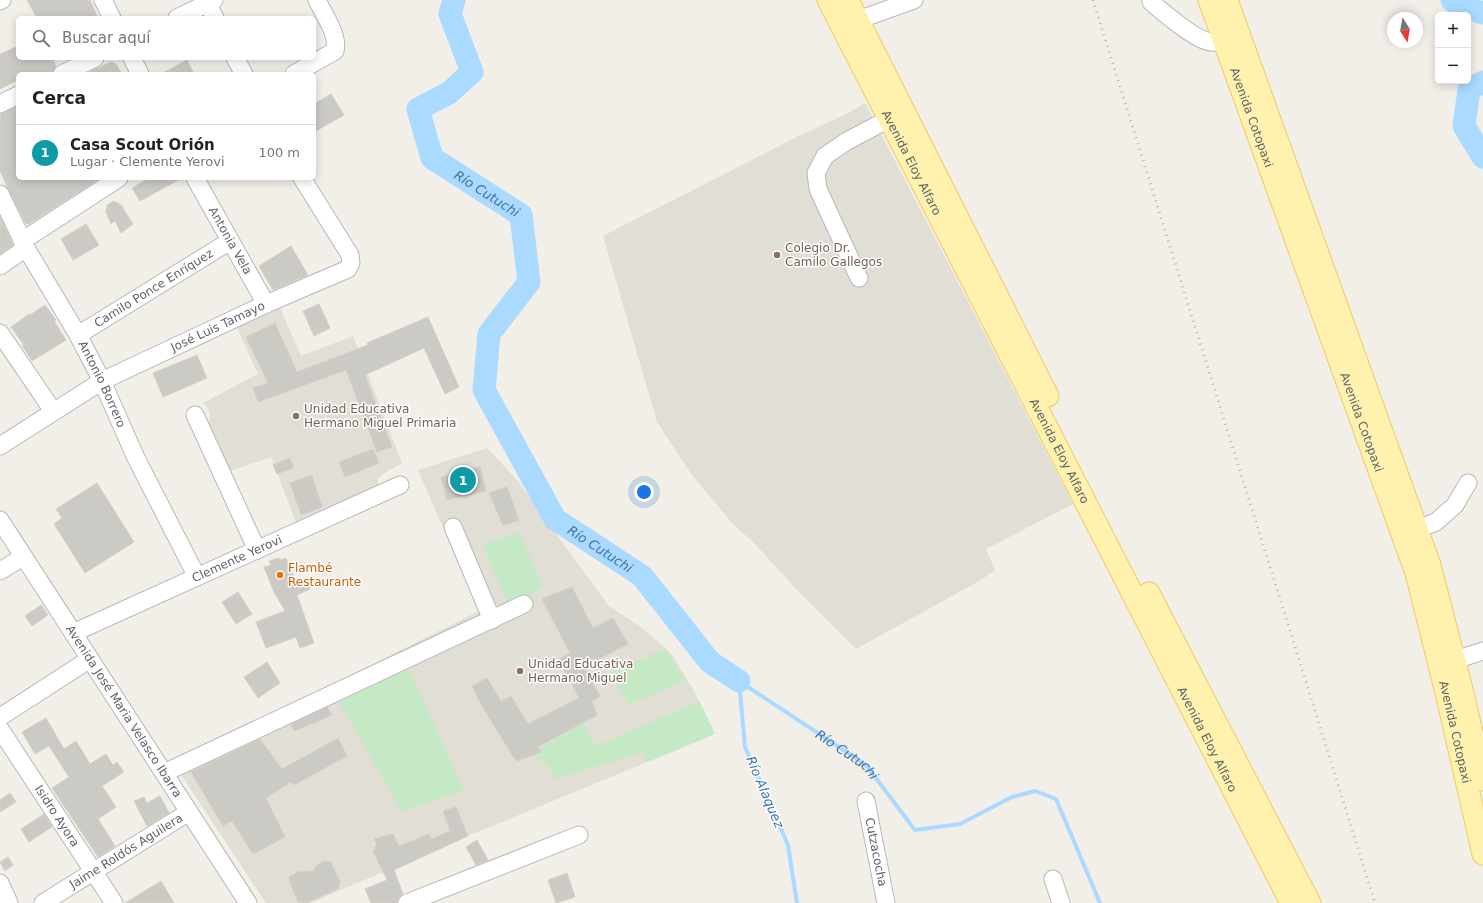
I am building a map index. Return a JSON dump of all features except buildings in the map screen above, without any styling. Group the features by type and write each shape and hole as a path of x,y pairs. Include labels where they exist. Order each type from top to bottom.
{"main road":[{"name":"Avenida Eloy Alfaro","path":"828,0 1291,903"},
{"name":"Avenida Eloy Alfaro","path":"848,0 1072,444 1310,903"},
{"name":"Avenida Cotopaxi","path":"1209,0 1416,572 1446,693 1483,854"},
{"name":"Avenida Cotopaxi","path":"1227,0 1430,565 1455,660 1483,780"}],"street":[{"path":"103,0 111,16"},
{"path":"298,72 335,51 337,44 334,34 317,0"},
{"path":"858,20 914,0"},
{"path":"1151,2 1182,27 1204,40 1211,42 1223,40"},
{"path":"182,16 210,5"},
{"path":"66,72 91,60"},
{"path":"133,60 139,72"},
{"path":"236,60 243,72"},
{"path":"0,104 16,96"},
{"path":"859,278 818,189 816,174 825,156 847,141 889,119"},
{"path":"0,266 24,244 116,180"},
{"name":"Antonia Vela","path":"196,180 266,304"},
{"name":"José Luis Tamayo","path":"0,446 102,381 266,304 348,269 351,263 350,255 303,180"},
{"name":"Antonio Borrero","path":"0,194 24,244 78,335 102,381 136,458 197,577"},
{"name":"Camilo Ponce Enríquez","path":"78,335 230,241"},
{"path":"0,334 53,411"},
{"path":"195,415 257,550"},
{"path":"1417,529 1436,522 1455,505 1468,483"},
{"name":"Clemente Yerovi","path":"73,632 400,485"},
{"name":"Avenida José Maria Velasco Ibarra","path":"0,520 248,903"},
{"path":"453,527 492,620"},
{"path":"0,571 23,557"},
{"path":"164,773 524,604"},
{"path":"1455,660 1483,651"},
{"path":"0,717 90,659"},
{"name":"Isidro Ayora","path":"0,729 114,903"},
{"name":"Cutzacocha","path":"866,801 886,903"},
{"name":"Jaime Roldós Aguilera","path":"43,903 189,812"},
{"path":"407,903 580,835"},
{"path":"1053,879 1061,903"},
{"path":"0,883 9,903"}],"shaded area":[{"path":"865,103 1073,504 986,549 995,570 981,580 856,649 798,591 753,542 733,524 692,475 657,422 603,236 797,137 848,113"},
{"name":"Unidad Educativa Hermano Miguel Primaria","path":"280,308 301,356 353,336 402,463 381,475 378,479 378,486 296,522 271,457 230,471 209,422 210,414 207,407 203,403 258,374 237,328"},
{"name":"Unidad Educativa Hermano Miguel","path":"487,448 517,480 608,605 642,628 671,653 693,689 715,734 310,903 266,903 174,764 479,611 418,470"}],"green space":[{"path":"519,532 544,588 508,604 483,545"},
{"path":"664,649 686,680 629,705 611,673"},
{"path":"409,669 464,790 402,812 339,702"},
{"path":"699,701 715,734 648,762 643,752 556,779 548,766 535,757 541,752 539,749 583,723 596,746"}],"waterway":[{"name":"Río Cutuchi","path":"454,0 450,14 472,72 449,93 418,109 432,158 521,215 529,282 489,334 484,390 555,519 642,576 710,662 739,681"},
{"path":"1452,0 1466,8 1483,13"},
{"path":"1483,82 1469,90 1464,126 1483,157"},
{"name":"Río Cutuchi","path":"739,681 866,765 915,830 960,824 1012,797 1035,791 1056,799 1100,903"},
{"name":"Río Alaquez","path":"739,681 745,747 788,845 797,903"}],"railway":[{"path":"1093,0 1375,903"}],"place":[{"name":"Colegio Dr. Camilo Gallegos","path":"777,255"},
{"name":"Unidad Educativa Hermano Miguel Primaria","path":"296,416"},
{"name":"Casa Scout Orión","path":"463,480"},
{"name":"Flambé Restaurante","path":"280,575"},
{"name":"Unidad Educativa Hermano Miguel","path":"520,671"}]}
